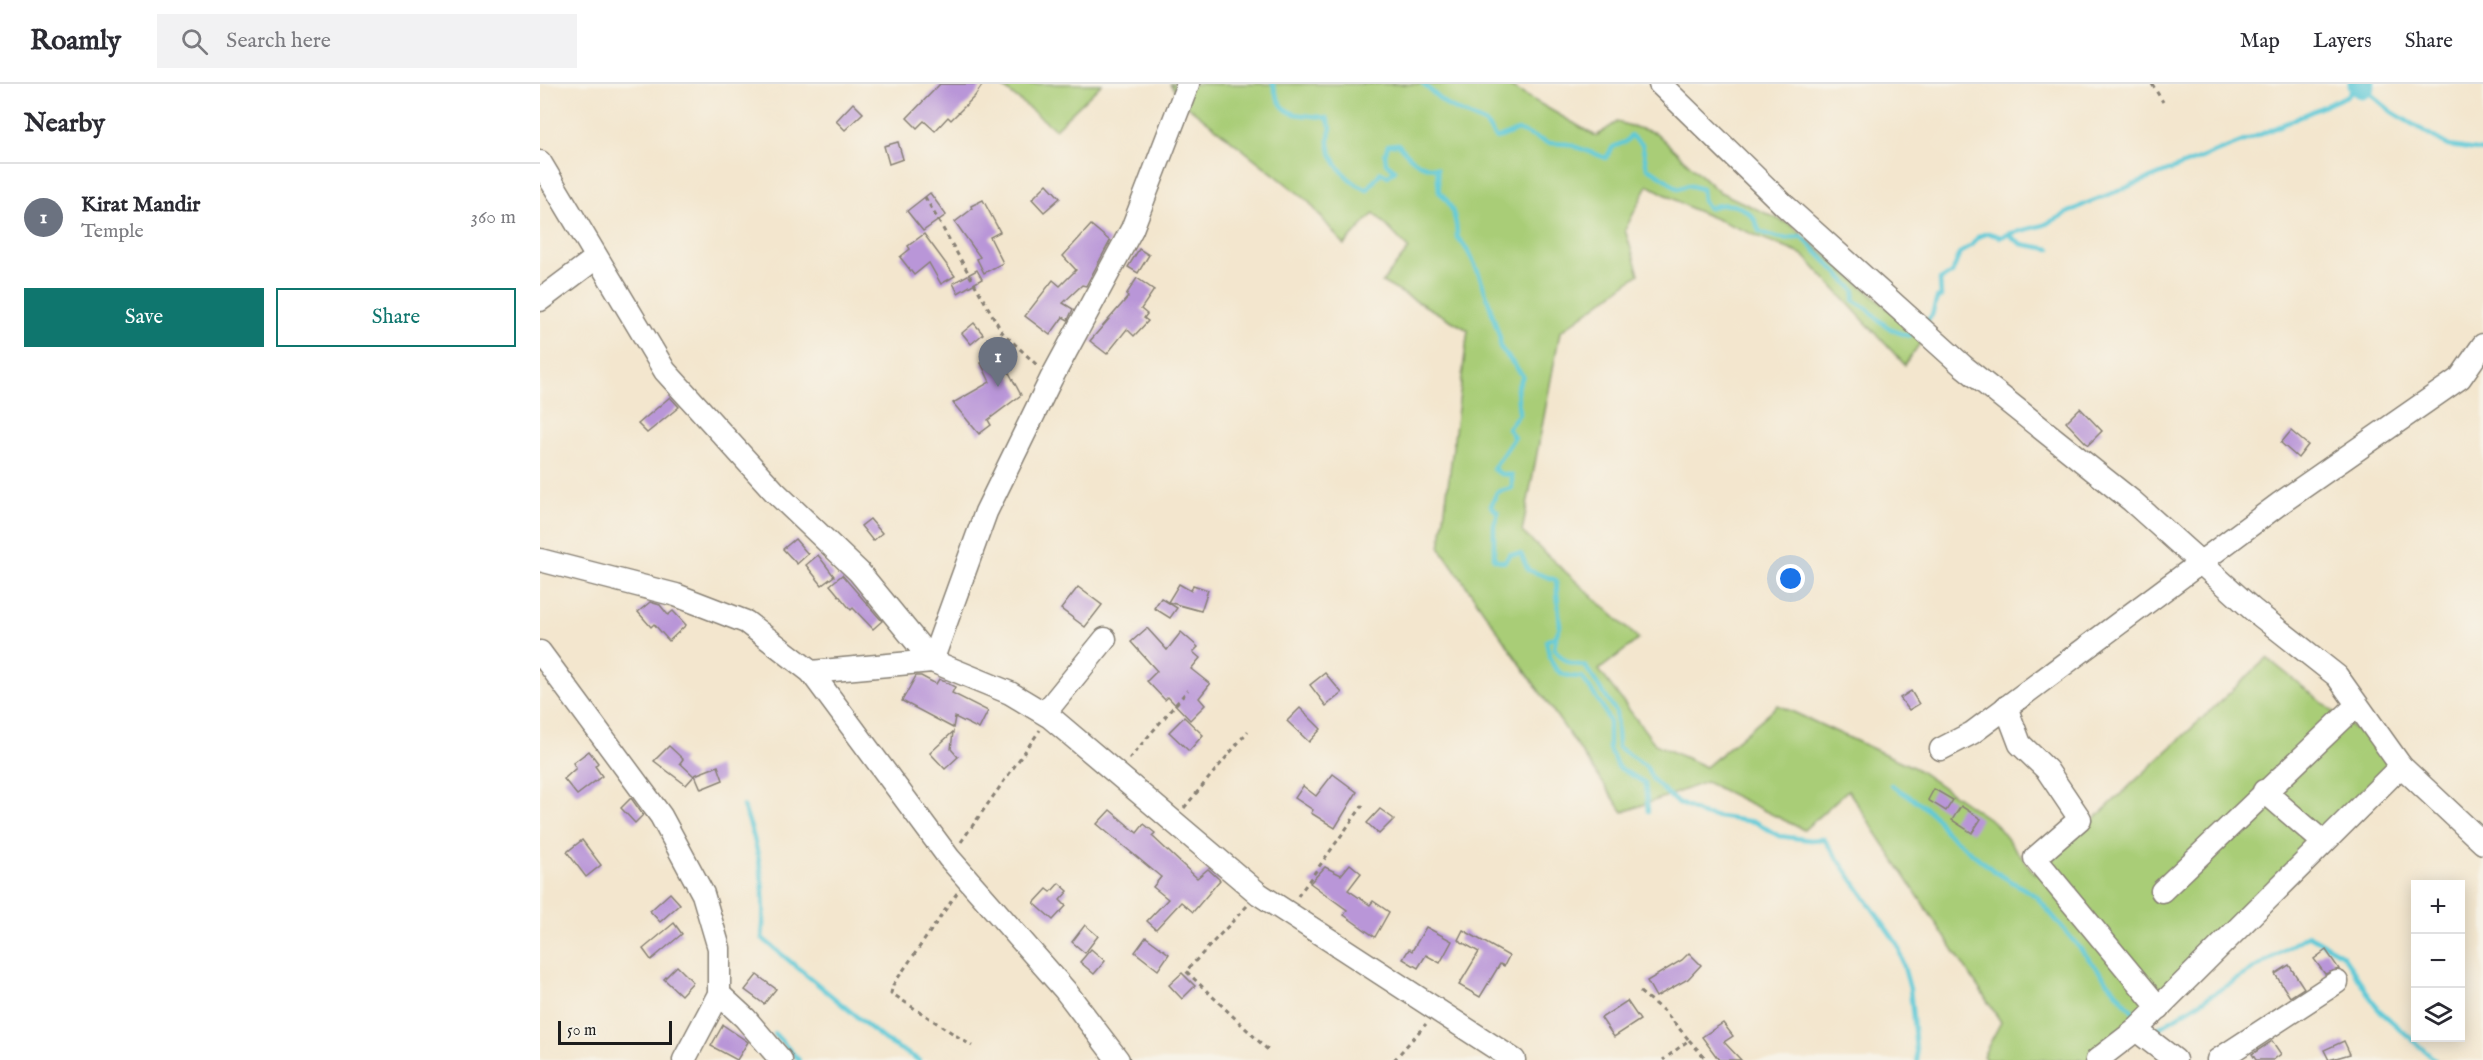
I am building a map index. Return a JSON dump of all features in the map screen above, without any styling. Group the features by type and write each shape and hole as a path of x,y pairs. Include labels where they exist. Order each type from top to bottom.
{"street":[{"path":"932,661 986,512 1051,379 1132,229 1188,84"},
{"path":"1660,84 1783,204 1963,366 2132,501 2252,609 2337,676 2401,766 2483,843"},
{"path":"540,162 665,371 774,491 859,572 932,661"},
{"path":"540,300 596,258"},
{"path":"1941,749 1972,733 2200,561 2460,378 2483,345"},
{"path":"540,560 676,595 746,622 811,672 949,858 1065,990 1118,1060"},
{"path":"1047,715 1105,639"},
{"path":"540,653 661,816 703,894 719,948 718,994 684,1060"},
{"path":"811,672 932,661 1010,693 1047,715 1259,894 1514,1060"},
{"path":"2162,891 2264,791 2357,705"},
{"path":"2006,707 2020,744 2047,770 2080,819 2035,858 2159,1008"},
{"path":"2097,1060 2136,1030 2159,1008 2401,766"},
{"path":"2264,791 2323,842"},
{"path":"2218,1060 2337,982"},
{"path":"718,994 745,1018 781,1060"},
{"path":"2136,1030 2175,1060"}],"path":[{"path":"2152,84 2163,102"},
{"path":"925,196 1002,332 1051,379"},
{"path":"1117,772 1188,690"},
{"path":"949,858 1047,715"},
{"path":"1174,820 1248,731"},
{"path":"1286,912 1363,806"},
{"path":"967,878 893,985 891,993 972,1046"},
{"path":"1259,894 1186,971 1269,1051"},
{"path":"1640,992 1665,1012 1707,1060"},
{"path":"1394,1060 1437,1011"},
{"path":"1664,1060 1689,1040"}],"green space":[{"path":"999,84 1102,84 1055,129"},
{"path":"1170,84 1506,84 1596,136 1617,122 1656,133 1718,191 1791,225 1923,339 1905,365 1803,255 1692,209 1648,185 1625,230 1639,274 1560,332 1522,532 1639,639 1599,670 1655,744 1706,767 1778,705 1915,768 1995,823 2035,874 2267,658 2401,766 2096,1060 1986,1060 1983,1056 2001,1022 1848,790 1804,830 1706,782 1623,812 1440,548 1468,330 1382,282 1409,249 1374,213 1344,245 1308,201 1185,104"}],"building":[{"path":"940,84 983,84 975,96 951,120 948,117 935,131 924,121 917,128 907,118"},
{"path":"853,103 863,113 845,130 836,121"},
{"path":"898,142 903,159 889,164 884,146"},
{"path":"1047,184 1060,198 1044,212 1032,199"},
{"path":"930,193 946,215 923,231 907,211"},
{"path":"983,200 1000,232 990,237 1003,263 984,273 977,259 980,257 955,222 972,209 971,206"},
{"path":"1091,225 1110,241 1086,286 1082,285 1063,303 1073,309 1068,320 1063,317 1050,335 1025,316 1053,280 1060,286 1076,270 1063,256"},
{"path":"924,234 955,276 941,284 929,263 914,275 900,257 910,249 908,246"},
{"path":"1139,249 1149,255 1138,273 1128,267"},
{"path":"977,270 982,279 958,293 953,283"},
{"path":"1137,278 1154,290 1141,309 1147,314 1144,318 1148,321 1134,336 1127,329 1107,354 1090,341 1128,297 1126,295"},
{"path":"974,323 983,334 971,344 962,333"},
{"path":"999,354 1021,395 988,420 991,425 979,434 953,403 990,382 981,363"},
{"path":"670,397 679,407 647,433 638,424"},
{"path":"2080,408 2102,431 2088,445 2066,422"},
{"path":"2291,431 2308,445 2298,458 2281,443"},
{"path":"870,519 882,533 873,541 861,526"},
{"path":"795,539 808,554 797,564 783,549"},
{"path":"818,555 834,576 822,585 806,565"},
{"path":"842,575 882,621 873,629 853,608 851,610 830,585"},
{"path":"1179,584 1191,591 1193,585 1208,590 1201,611 1168,602"},
{"path":"1078,587 1102,605 1085,627 1061,609"},
{"path":"1161,598 1177,608 1170,618 1154,608"},
{"path":"650,602 660,605 668,615 673,611 686,625 669,641 654,624 651,627 638,612"},
{"path":"1147,628 1167,650 1181,632 1198,647 1193,652 1200,658 1191,669 1210,684 1199,698 1205,705 1190,720 1168,697 1165,700 1147,681 1157,671 1131,642"},
{"path":"1325,673 1342,693 1326,706 1310,685"},
{"path":"916,676 921,676 936,684 939,679 955,687 952,693 988,711 979,729 955,717 953,728 902,701"},
{"path":"1911,691 1919,704 1909,710 1900,698"},
{"path":"1300,708 1321,729 1309,742 1287,721"},
{"path":"1184,717 1203,735 1189,751 1169,732"},
{"path":"953,732 951,749 958,757 945,769 930,753"},
{"path":"669,746 683,759 680,763 694,776 686,785 654,761"},
{"path":"589,751 598,763 595,766 602,776 577,795 564,779 576,768 573,763"},
{"path":"718,766 723,780 701,789 695,775"},
{"path":"1333,774 1357,792 1335,828 1311,813 1313,810 1295,798 1303,786 1316,796"},
{"path":"1934,789 1953,800 1946,811 1928,800"},
{"path":"631,798 643,815 635,823 621,808"},
{"path":"1961,806 1981,819 1972,833 1952,820"},
{"path":"1380,809 1394,819 1379,834 1367,823"},
{"path":"1110,810 1137,833 1144,824 1155,833 1152,836 1197,878 1208,869 1220,880 1193,912 1181,902 1156,929 1147,921 1168,899 1153,887 1161,877 1097,824"},
{"path":"582,840 601,865 586,877 567,852"},
{"path":"1350,864 1361,873 1348,890 1370,905 1373,901 1389,912 1375,937 1344,915 1347,910 1310,883 1325,867 1341,875"},
{"path":"1059,883 1068,891 1060,900 1066,906 1053,920 1034,903 1047,889 1051,892"},
{"path":"670,893 680,904 660,922 650,911"},
{"path":"674,923 682,934 651,960 643,949"},
{"path":"1085,925 1098,936 1085,953 1072,942"},
{"path":"1426,927 1452,941 1440,963 1426,955 1418,968 1403,959 1409,949 1412,951"},
{"path":"1463,930 1509,956 1504,966 1500,964 1480,997 1459,985 1479,952 1458,940"},
{"path":"1146,937 1169,954 1158,970 1135,952"},
{"path":"1091,949 1105,961 1094,974 1080,962"},
{"path":"2326,950 2339,969 2325,974 2314,959"},
{"path":"1689,953 1701,965 1688,979 1656,997 1647,981 1682,960"},
{"path":"2289,965 2304,988 2290,997 2275,974"},
{"path":"677,966 693,982 681,995 664,979"},
{"path":"1182,973 1195,986 1182,999 1169,985"},
{"path":"757,975 776,989 764,1004 745,990"},
{"path":"1627,1001 1640,1020 1614,1037 1601,1018"},
{"path":"1723,1023 1733,1036 1724,1042 1741,1060 1719,1060 1702,1037"},
{"path":"723,1025 748,1042 737,1060 711,1046"},
{"path":"2272,1041 2281,1054 2273,1060 2256,1060 2252,1054"},
{"path":"2344,1041 2350,1054 2329,1060 2324,1050"}],"waterway":[{"path":"1273,84 1286,110 1299,115 1327,118 1331,128 1329,137 1332,156 1350,180 1367,190 1381,172 1388,176 1395,170 1386,163 1385,154 1388,145 1398,144 1420,164 1437,168 1439,192 1450,206 1455,218 1457,237 1477,270 1500,338 1500,347 1523,376 1517,388 1519,414 1508,428 1514,438 1493,469 1501,474 1512,475 1512,488 1497,492 1491,506 1498,513 1494,525 1494,559 1504,562 1510,554 1521,554 1528,570 1556,580 1560,626 1556,636 1546,641 1552,664 1560,673 1582,677 1602,706 1609,721 1609,749 1618,767 1645,783 1648,811"},
{"path":"1423,84 1448,106 1486,124 1496,139 1518,130 1548,143 1568,144 1606,158 1613,147 1625,142 1631,136 1642,144 1647,168 1678,189 1688,185 1702,189 1703,201 1709,208 1717,205 1733,205 1747,211 1759,231 1780,238 1801,236 1855,291 1854,300 1856,302 1892,329 1909,336 1914,332"},
{"path":"2008,234 2044,225 2085,204 2259,135 2349,95 2355,84"},
{"path":"2359,84 2392,112 2449,146 2483,151"},
{"path":"1926,322 1932,315 1937,298 1941,297 1940,280 1952,273 1960,253 1972,245 1979,236 1988,233 2001,237 2008,234 2021,244 2050,249"},
{"path":"1556,637 1554,648 1557,652 1567,661 1585,666 1616,712 1618,747 1646,766 1653,780 1675,801 1704,815 1755,822 1779,836 1811,840 1824,839 1898,945 1910,989 1917,1060"},
{"path":"1891,785 1935,816 1945,831 1994,871 2036,896 2135,1014"},
{"path":"743,806 754,838 761,871 764,905 762,938 886,1041 919,1060"},
{"path":"2154,1031 2308,935 2343,955 2378,1009 2435,1060"},
{"path":"775,1034 799,1060"}],"place":[{"name":"Kirat Mandir","path":"998,387"}]}
